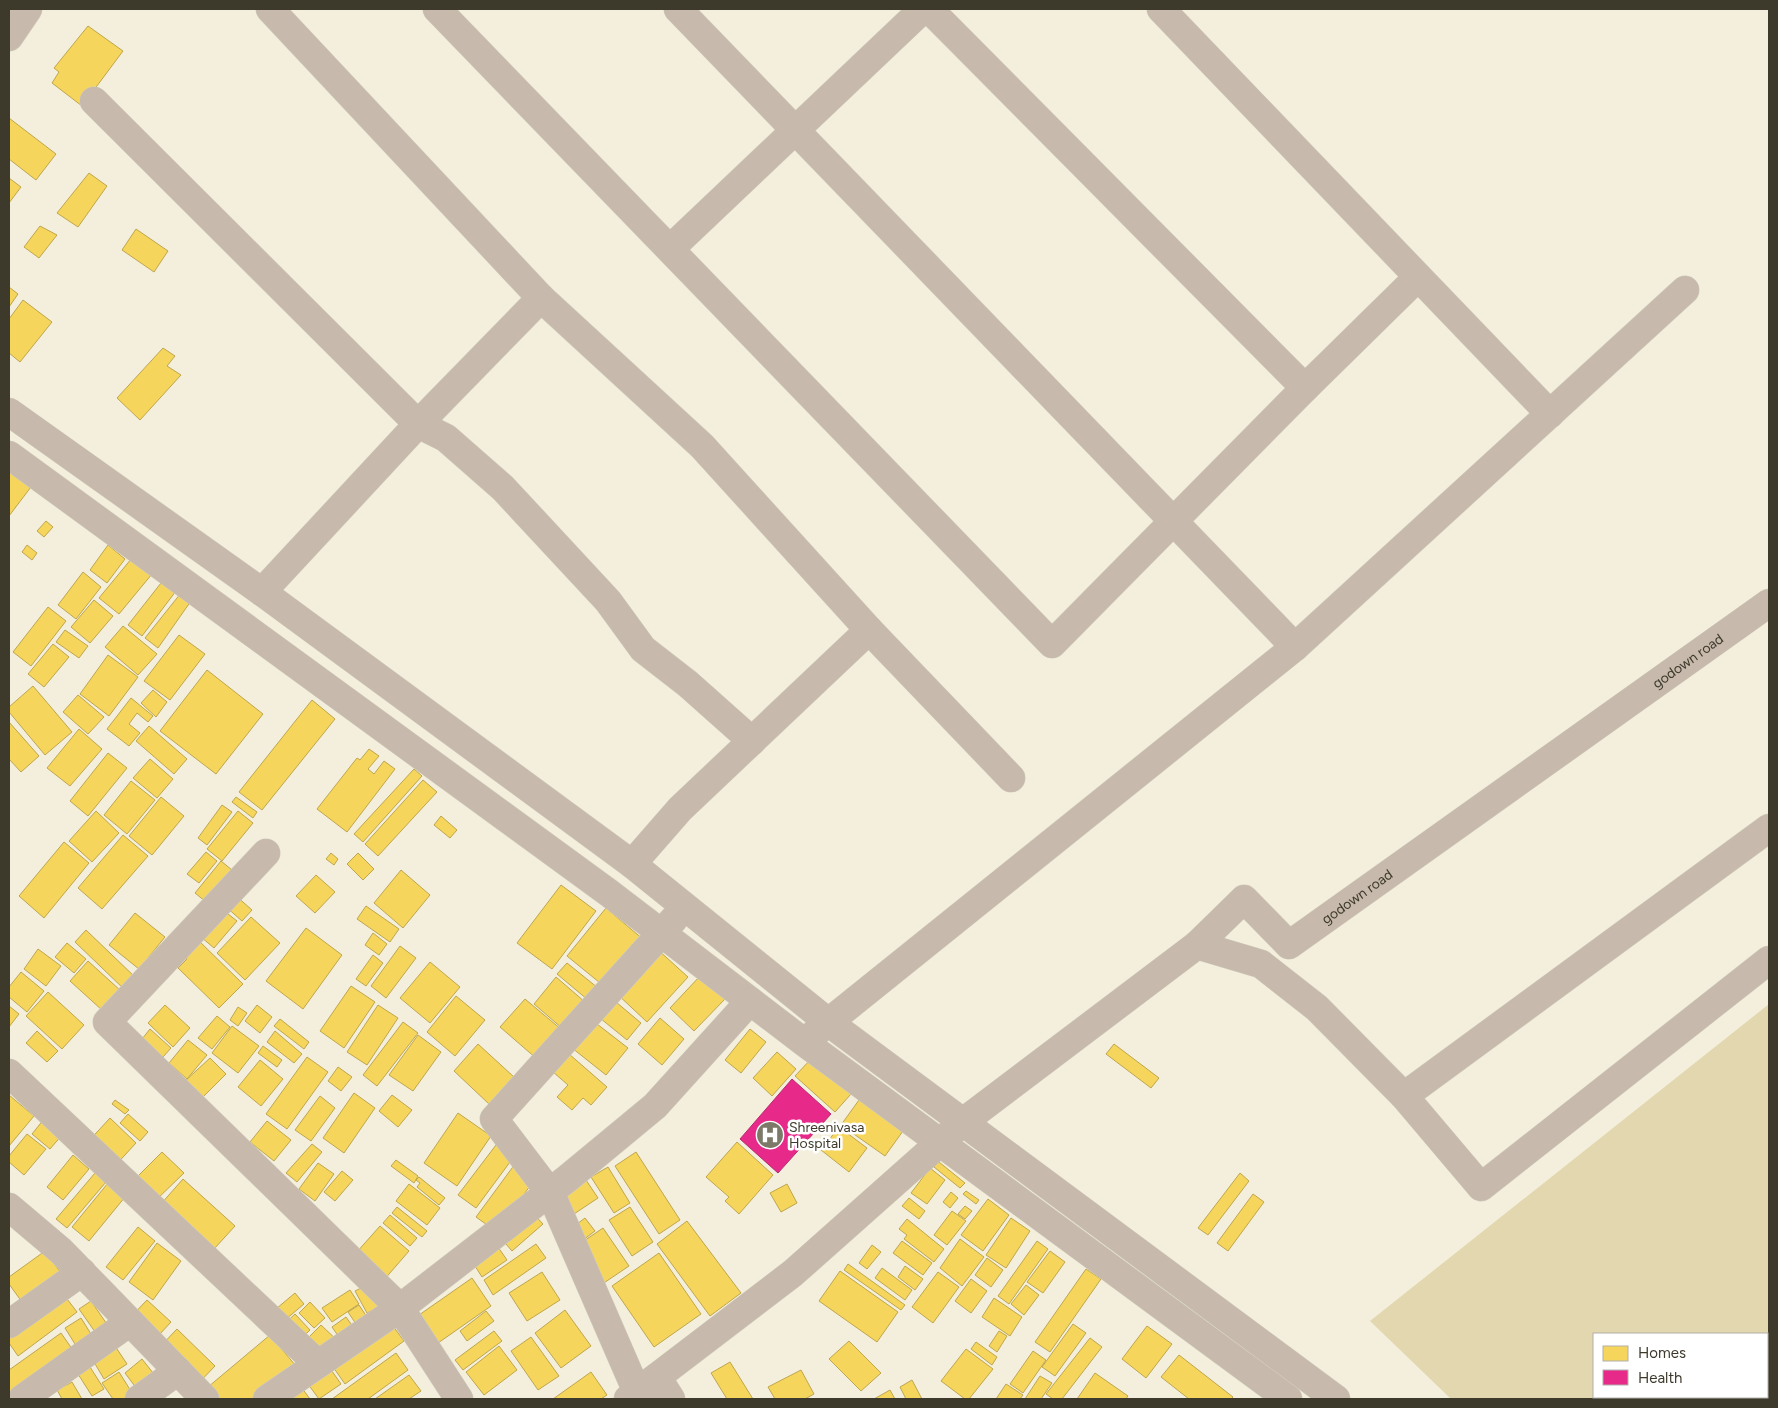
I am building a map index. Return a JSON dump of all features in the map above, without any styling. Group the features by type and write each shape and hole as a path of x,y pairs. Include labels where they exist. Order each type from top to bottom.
{"street":[{"path":"9,37 28,9"},
{"path":"270,9 541,298 702,446 869,630 1011,778"},
{"path":"437,9 1052,644 1305,388 1418,278"},
{"path":"678,9 1295,647"},
{"path":"670,249 923,9"},
{"path":"930,9 1305,388"},
{"path":"1161,9 1550,414"},
{"path":"94,101 418,424 446,438 503,488 608,601 643,650 688,684 752,741"},
{"path":"804,1043 1295,647 1685,290"},
{"path":"262,592 418,424 541,298"},
{"path":"9,412 262,592 632,864 828,1022 1336,1399"},
{"path":"9,456 609,893 804,1043 1288,1399"},
{"name":"godown road","path":"648,1392 792,1274 963,1122 1197,945 1244,899 1289,945 1769,603"},
{"path":"632,864 680,809 869,630"},
{"path":"1404,1096 1769,828"},
{"path":"266,853 107,1022 400,1308 459,1399"},
{"path":"648,1392 549,1192 494,1119 685,906"},
{"path":"1197,945 1261,964 1317,1008 1404,1096 1480,1187 1769,960"},
{"path":"268,1399 400,1308 656,1106 750,1001"},
{"path":"9,1073 318,1364"},
{"path":"9,1207 61,1251 206,1399"},
{"path":"9,1324 82,1272"},
{"path":"22,1399 130,1322"},
{"path":"139,1399 178,1371"}],"shaded area":[{"path":"1769,1004 1769,1399 1451,1399 1370,1321"}],"building: Homes":[{"path":"88,26 123,51 82,106 52,83 59,72 54,68"},
{"path":"9,118 56,154 36,180 9,159"},
{"path":"89,173 107,186 78,227 57,213"},
{"path":"9,178 21,187 9,203"},
{"path":"40,226 57,235 39,258 24,247"},
{"path":"136,229 168,251 154,272 122,250"},
{"path":"9,287 18,294 9,307"},
{"path":"23,300 52,322 20,362 9,353 9,319"},
{"path":"163,348 175,356 167,366 181,375 140,420 117,398"},
{"path":"9,470 31,487 9,516"},
{"path":"46,521 53,527 44,537 37,531"},
{"path":"27,545 37,553 32,560 22,552"},
{"path":"108,545 125,559 107,583 90,570"},
{"path":"132,558 152,574 119,614 99,598"},
{"path":"83,572 101,587 76,619 58,605"},
{"path":"161,583 176,591 142,636 128,625"},
{"path":"181,593 191,601 158,648 145,638"},
{"path":"94,600 113,616 90,643 71,627"},
{"path":"48,607 66,621 31,666 13,652"},
{"path":"123,626 157,654 138,675 105,647"},
{"path":"65,630 88,646 79,658 56,642"},
{"path":"179,635 205,654 170,700 144,681"},
{"path":"53,644 69,657 44,687 28,674"},
{"path":"108,655 138,677 109,716 80,694"},
{"path":"207,670 263,714 216,774 160,731"},
{"path":"33,686 72,732 45,755 9,712 9,707"},
{"path":"153,690 167,702 156,717 141,703"},
{"path":"78,695 104,717 88,734 63,712"},
{"path":"131,698 153,716 148,722 137,713 129,724 140,733 129,746 107,729"},
{"path":"312,700 335,719 262,810 239,792"},
{"path":"9,722 39,756 21,772 9,759"},
{"path":"149,726 187,759 174,774 136,741"},
{"path":"79,729 102,749 70,786 47,768"},
{"path":"369,749 379,756 368,769 374,774 384,761 395,769 347,832 317,809 357,758 360,760"},
{"path":"108,753 127,768 88,816 70,801"},
{"path":"150,759 173,779 157,798 133,778"},
{"path":"414,769 422,776 363,842 354,834"},
{"path":"423,780 437,792 378,856 365,844"},
{"path":"131,781 155,800 127,834 104,815"},
{"path":"161,797 184,816 152,855 129,836"},
{"path":"236,797 257,812 253,818 232,802"},
{"path":"222,805 232,812 207,845 198,838"},
{"path":"96,811 119,833 92,862 69,841"},
{"path":"238,811 253,823 222,861 207,849"},
{"path":"441,816 457,830 450,838 434,825"},
{"path":"123,835 148,856 102,909 78,888"},
{"path":"64,842 89,863 44,918 19,896"},
{"path":"206,852 217,861 199,883 187,874"},
{"path":"331,853 338,859 334,865 326,859"},
{"path":"358,853 374,869 363,880 347,864"},
{"path":"221,861 232,870 206,902 195,893"},
{"path":"401,870 430,895 403,928 374,903"},
{"path":"316,875 335,892 315,913 296,896"},
{"path":"561,885 596,911 552,969 517,943"},
{"path":"235,895 252,910 242,921 225,906"},
{"path":"366,906 399,929 390,942 357,919"},
{"path":"606,908 644,940 605,987 567,956"},
{"path":"223,910 237,921 214,948 201,937"},
{"path":"135,913 165,937 139,969 109,945"},
{"path":"251,917 280,943 245,980 217,953"},
{"path":"306,928 342,955 303,1009 266,981"},
{"path":"86,930 136,978 125,990 75,942"},
{"path":"373,933 387,944 379,955 365,945"},
{"path":"197,939 243,984 219,1008 178,968 187,959 183,954"},
{"path":"67,943 86,959 74,973 55,957"},
{"path":"400,946 416,958 386,998 371,986"},
{"path":"656,948 688,977 647,1022 616,993"},
{"path":"38,949 61,966 46,986 24,969"},
{"path":"373,955 383,963 366,986 356,979"},
{"path":"88,961 121,991 103,1011 70,981"},
{"path":"430,962 460,987 430,1023 400,998"},
{"path":"567,963 598,988 588,1000 557,974"},
{"path":"21,972 44,991 27,1012 9,997 9,987"},
{"path":"701,975 725,999 694,1031 670,1008"},
{"path":"556,977 585,1002 563,1029 534,1004"},
{"path":"351,986 375,1002 344,1048 320,1031"},
{"path":"48,992 84,1025 62,1049 26,1016"},
{"path":"456,996 485,1020 455,1056 427,1032"},
{"path":"610,997 641,1023 627,1040 595,1014"},
{"path":"525,999 562,1030 537,1059 500,1027"},
{"path":"165,1005 190,1028 173,1047 148,1023"},
{"path":"257,1005 272,1017 260,1033 245,1021"},
{"path":"378,1005 398,1018 367,1065 347,1052"},
{"path":"9,1006 19,1014 9,1027"},
{"path":"238,1007 247,1013 238,1026 230,1020"},
{"path":"217,1016 230,1027 212,1049 198,1038"},
{"path":"588,1017 628,1048 606,1075 567,1044"},
{"path":"660,1018 684,1039 662,1065 638,1044"},
{"path":"280,1019 309,1042 304,1049 274,1026"},
{"path":"403,1022 418,1033 377,1086 363,1075"},
{"path":"232,1026 259,1046 238,1073 212,1053"},
{"path":"150,1029 171,1048 163,1057 142,1039"},
{"path":"750,1029 766,1042 741,1073 725,1060"},
{"path":"37,1031 58,1051 47,1062 26,1043"},
{"path":"275,1031 302,1054 294,1063 267,1042"},
{"path":"418,1035 441,1052 413,1091 389,1075"},
{"path":"188,1040 207,1055 187,1079 169,1063"},
{"path":"478,1044 514,1077 489,1104 454,1071"},
{"path":"1114,1044 1159,1078 1151,1088 1106,1054"},
{"path":"263,1046 282,1060 277,1067 258,1053"},
{"path":"561,1047 607,1087 591,1105 583,1098 572,1110 557,1097 568,1085 545,1065"},
{"path":"777,1052 796,1069 772,1096 753,1078"},
{"path":"307,1057 328,1072 287,1129 266,1114"},
{"path":"210,1058 226,1074 201,1099 184,1082"},
{"path":"811,1059 851,1094 835,1112 795,1076"},
{"path":"260,1060 283,1079 261,1106 238,1087"},
{"path":"338,1067 352,1077 341,1091 328,1081"},
{"path":"354,1093 375,1108 344,1153 323,1138"},
{"path":"9,1095 34,1116 9,1146"},
{"path":"392,1095 412,1110 398,1127 379,1111"},
{"path":"320,1096 335,1108 311,1141 295,1130"},
{"path":"115,1100 129,1110 125,1114 112,1104"},
{"path":"859,1100 903,1131 885,1156 841,1125"},
{"path":"458,1113 491,1136 457,1186 424,1163"},
{"path":"128,1114 148,1132 140,1141 120,1123"},
{"path":"110,1118 136,1143 113,1168 86,1144"},
{"path":"44,1119 62,1135 50,1149 32,1134"},
{"path":"267,1121 291,1140 274,1161 250,1142"},
{"path":"839,1127 867,1148 849,1172 821,1150"},
{"path":"27,1134 46,1149 24,1175 9,1162 9,1156"},
{"path":"737,1142 773,1175 739,1214 725,1201 729,1197 706,1177"},
{"path":"312,1144 322,1152 297,1182 286,1173"},
{"path":"496,1145 513,1158 476,1208 458,1195"},
{"path":"162,1152 184,1173 153,1203 132,1182"},
{"path":"636,1152 680,1220 659,1234 615,1166"},
{"path":"73,1155 89,1169 63,1200 47,1187"},
{"path":"396,1160 418,1176 414,1183 391,1166"},
{"path":"939,1162 965,1183 960,1188 934,1167"},
{"path":"318,1163 334,1174 315,1201 299,1189"},
{"path":"515,1164 535,1179 497,1232 476,1217"},
{"path":"608,1167 630,1203 614,1213 591,1177"},
{"path":"930,1168 945,1180 927,1204 911,1193"},
{"path":"342,1171 353,1180 335,1201 324,1192"},
{"path":"95,1173 106,1182 67,1228 56,1219"},
{"path":"1240,1173 1249,1181 1208,1235 1198,1228"},
{"path":"419,1177 445,1198 439,1205 417,1187 420,1183 416,1180"},
{"path":"183,1179 235,1226 204,1260 153,1213"},
{"path":"586,1180 598,1198 565,1220 553,1203"},
{"path":"108,1183 125,1197 89,1241 72,1227"},
{"path":"409,1184 440,1208 427,1225 396,1201"},
{"path":"787,1184 797,1203 781,1212 770,1193"},
{"path":"966,1191 979,1200 976,1204 963,1194"},
{"path":"951,1192 958,1198 950,1208 943,1202"},
{"path":"1253,1194 1264,1202 1228,1251 1217,1243"},
{"path":"909,1198 925,1211 919,1219 902,1206"},
{"path":"988,1199 1009,1215 983,1251 961,1235"},
{"path":"965,1206 972,1211 965,1219 958,1214"},
{"path":"397,1207 427,1231 422,1237 392,1213"},
{"path":"630,1207 653,1242 632,1256 609,1220"},
{"path":"529,1209 543,1224 512,1251 499,1236"},
{"path":"952,1211 966,1221 947,1245 934,1235"},
{"path":"390,1215 417,1238 410,1246 383,1223"},
{"path":"585,1218 595,1231 579,1243 569,1230"},
{"path":"1011,1218 1030,1231 1006,1268 986,1255"},
{"path":"907,1219 944,1249 934,1262 904,1239 907,1235 899,1229"},
{"path":"687,1221 741,1293 710,1316 657,1244"},
{"path":"380,1226 409,1251 377,1288 348,1262"},
{"path":"138,1227 155,1241 123,1280 106,1267"},
{"path":"603,1228 629,1266 595,1289 569,1251"},
{"path":"960,1239 984,1257 962,1286 940,1268"},
{"path":"902,1241 932,1263 923,1275 893,1253"},
{"path":"1037,1241 1048,1249 1009,1304 998,1296"},
{"path":"157,1243 181,1261 153,1300 129,1282"},
{"path":"536,1244 546,1258 493,1295 484,1280"},
{"path":"872,1245 881,1252 867,1269 859,1263"},
{"path":"498,1247 507,1260 482,1277 473,1263"},
{"path":"45,1251 66,1280 27,1309 9,1284 9,1277"},
{"path":"1050,1251 1065,1262 1043,1293 1027,1282"},
{"path":"659,1253 701,1314 654,1347 612,1286"},
{"path":"987,1258 1003,1270 991,1287 975,1275"},
{"path":"848,1264 905,1305 901,1310 844,1270"},
{"path":"905,1266 923,1279 915,1290 898,1277"},
{"path":"882,1268 912,1290 905,1300 875,1278"},
{"path":"1086,1269 1101,1279 1050,1352 1035,1342"},
{"path":"840,1271 898,1312 877,1342 819,1301"},
{"path":"542,1272 560,1300 527,1321 509,1293"},
{"path":"938,1272 959,1287 933,1323 912,1307"},
{"path":"472,1278 491,1306 428,1350 409,1322"},
{"path":"971,1279 987,1291 971,1313 955,1301"},
{"path":"367,1285 379,1307 367,1313 355,1291"},
{"path":"1026,1285 1039,1295 1024,1315 1011,1304"},
{"path":"350,1290 359,1304 332,1322 322,1308"},
{"path":"61,1291 77,1312 18,1356 9,1343 9,1329"},
{"path":"295,1293 304,1304 279,1325 270,1314"},
{"path":"994,1298 1022,1317 1010,1336 982,1317"},
{"path":"147,1300 171,1322 147,1348 123,1325"},
{"path":"91,1301 111,1330 100,1339 79,1309"},
{"path":"310,1302 325,1318 314,1328 299,1313"},
{"path":"359,1305 373,1326 362,1333 348,1312"},
{"path":"565,1310 591,1346 561,1368 535,1333"},
{"path":"486,1311 494,1321 467,1341 460,1331"},
{"path":"295,1314 310,1330 294,1345 279,1329"},
{"path":"346,1317 359,1335 345,1346 332,1327"},
{"path":"81,1318 96,1342 80,1352 65,1328"},
{"path":"390,1322 404,1341 345,1384 331,1364"},
{"path":"1073,1324 1086,1333 1055,1376 1042,1367"},
{"path":"321,1325 340,1343 325,1359 306,1340"},
{"path":"1147,1326 1172,1344 1146,1378 1122,1359"},
{"path":"177,1329 215,1366 193,1389 155,1352"},
{"path":"494,1331 502,1341 463,1370 455,1360"},
{"path":"999,1331 1007,1336 997,1352 989,1346"},
{"path":"61,1333 77,1356 9,1399 9,1370"},
{"path":"270,1335 301,1372 268,1399 218,1399 208,1387"},
{"path":"531,1337 559,1376 538,1390 511,1351"},
{"path":"1090,1338 1102,1347 1062,1399 1053,1399 1046,1394"},
{"path":"849,1341 881,1373 861,1391 829,1359"},
{"path":"976,1342 997,1357 992,1365 971,1349"},
{"path":"113,1343 127,1364 104,1379 91,1357"},
{"path":"499,1346 517,1370 484,1395 466,1372"},
{"path":"966,1349 993,1369 969,1399 965,1399 941,1381"},
{"path":"1033,1351 1046,1360 1023,1393 1010,1384"},
{"path":"396,1353 408,1370 368,1399 332,1399"},
{"path":"1179,1355 1233,1397 1231,1399 1189,1399 1161,1377"},
{"path":"142,1359 161,1383 143,1397 125,1373"},
{"path":"730,1362 753,1399 727,1399 711,1373"},
{"path":"327,1364 341,1384 319,1399 305,1380"},
{"path":"90,1367 104,1389 92,1396 78,1374"},
{"path":"801,1370 814,1394 805,1399 775,1399 768,1387"},
{"path":"119,1372 134,1396 130,1399 113,1399 102,1383"},
{"path":"591,1372 607,1395 601,1399 553,1399"},
{"path":"1095,1373 1128,1396 1126,1399 1077,1399"},
{"path":"409,1375 421,1391 409,1399 375,1399"},
{"path":"1040,1376 1052,1383 1041,1399 1025,1399"},
{"path":"912,1380 922,1399 906,1399 900,1387"},
{"path":"72,1382 82,1399 62,1399 57,1390"},
{"path":"299,1384 310,1399 278,1399"},
{"path":"1006,1384 1023,1395 1020,1399 996,1399"},
{"path":"890,1390 895,1399 874,1399"}],"building: Health":[{"path":"792,1079 831,1114 778,1173 740,1139"}],"place":[{"name":"Shreenivasa Hospital","path":"770,1135"}]}
